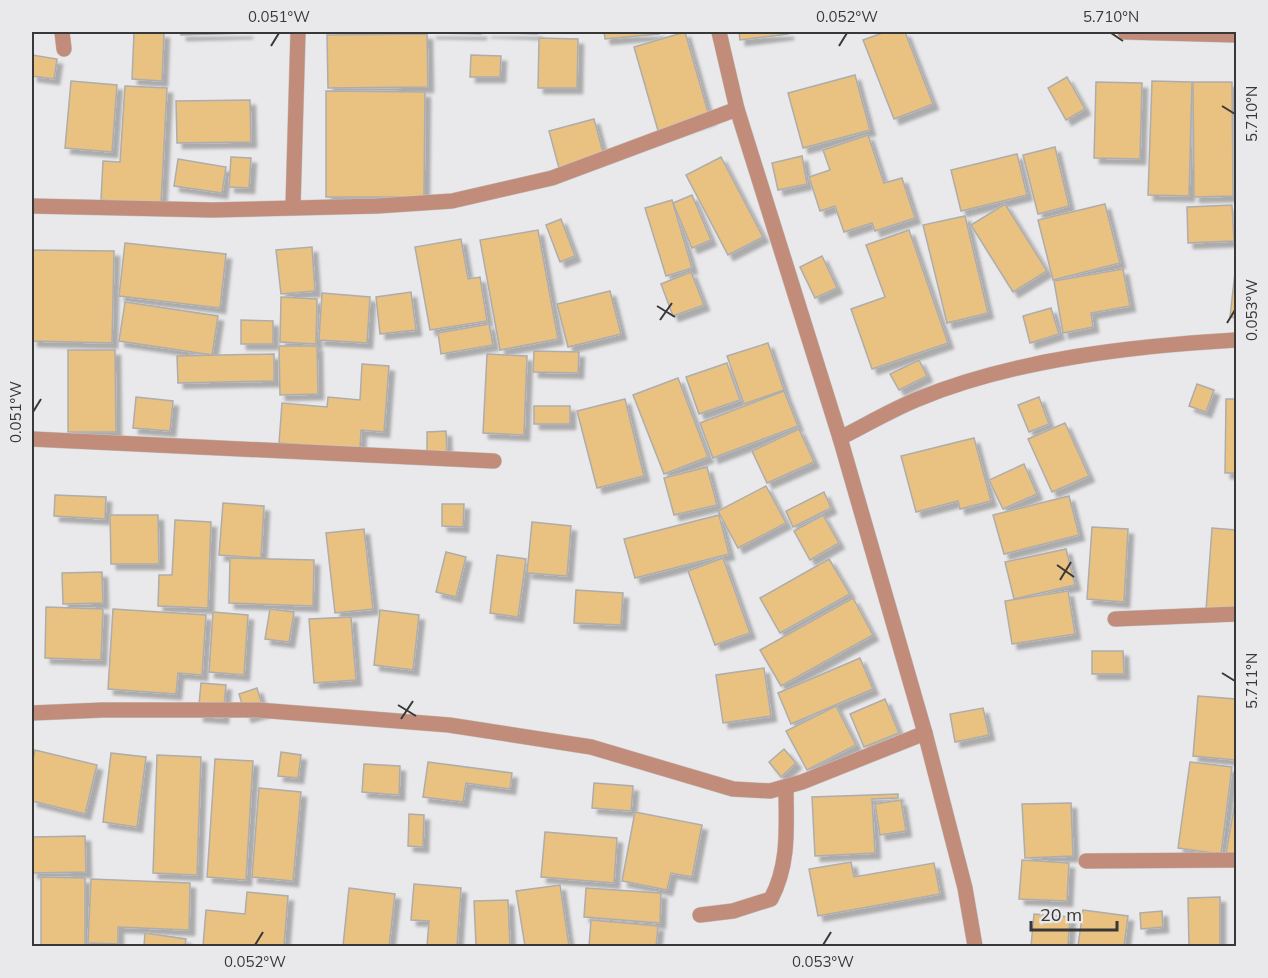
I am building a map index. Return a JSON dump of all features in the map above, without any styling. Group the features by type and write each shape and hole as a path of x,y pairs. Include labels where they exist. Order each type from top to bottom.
{"street":[{"path":"62,32 64,50"},
{"path":"292,206 298,32"},
{"path":"719,32 737,109 840,438 926,733 965,888 975,946"},
{"path":"1125,32 1236,35"},
{"path":"32,206 212,210 292,206 377,206 452,201 552,178 737,109"},
{"path":"840,438 918,399 1003,372 1107,353 1236,340"},
{"path":"32,439 494,461"},
{"path":"1115,619 1236,614"},
{"path":"32,713 103,710 258,710 449,725 591,747 733,789 770,791 786,787 926,733"},
{"path":"700,915 733,911 771,899 781,880 785,861 786,787"},
{"path":"1086,861 1236,860"}],"building":[{"path":"134,32 164,33 162,81 132,79"},
{"path":"181,32 247,32 247,33 181,35"},
{"path":"481,32 481,34 431,33"},
{"path":"485,32 537,32 537,34"},
{"path":"604,32 659,32 659,34 605,39"},
{"path":"685,32 710,119 659,134 634,47"},
{"path":"739,32 788,32 788,34 740,40"},
{"path":"885,32 905,32 933,104 894,119 863,40"},
{"path":"427,34 428,87 328,88 327,35"},
{"path":"539,38 578,39 577,88 538,88"},
{"path":"32,55 57,59 54,79 32,76"},
{"path":"471,55 501,56 500,77 470,77"},
{"path":"855,75 870,130 803,148 788,93"},
{"path":"1067,77 1085,109 1066,120 1048,88"},
{"path":"71,81 117,85 112,152 65,148"},
{"path":"1152,81 1192,82 1189,196 1148,195"},
{"path":"1096,82 1142,83 1140,159 1094,158"},
{"path":"1193,82 1232,82 1233,196 1194,197"},
{"path":"125,86 167,88 161,204 101,200 103,161 120,162"},
{"path":"326,91 425,92 424,197 326,197"},
{"path":"250,100 251,142 177,143 176,101"},
{"path":"594,119 604,156 559,168 549,131"},
{"path":"868,135 884,183 902,178 915,218 875,231 872,223 844,232 835,206 820,211 809,177 830,170 823,150"},
{"path":"1055,147 1069,206 1038,214 1023,155"},
{"path":"1017,154 1027,195 961,211 951,170"},
{"path":"802,156 807,184 778,190 772,163"},
{"path":"231,157 251,158 249,188 229,187"},
{"path":"721,157 763,237 728,255 686,175"},
{"path":"178,159 226,167 222,193 174,186"},
{"path":"692,195 711,240 692,248 673,203"},
{"path":"672,200 692,268 666,276 645,208"},
{"path":"1005,204 1047,271 1013,292 971,225"},
{"path":"1105,204 1120,263 1053,280 1038,220"},
{"path":"1232,205 1234,241 1188,243 1187,207"},
{"path":"965,216 988,313 947,323 923,225"},
{"path":"561,219 575,256 560,262 546,225"},
{"path":"538,230 558,339 500,350 480,240"},
{"path":"909,230 948,343 872,369 851,309 885,297 866,245"},
{"path":"461,239 468,279 480,277 487,321 430,330 415,247"},
{"path":"125,243 226,254 220,308 119,296"},
{"path":"312,247 315,291 281,294 276,250"},
{"path":"32,250 114,251 112,343 32,341"},
{"path":"822,256 837,288 815,298 800,267"},
{"path":"1236,263 1236,318 1230,317"},
{"path":"1123,269 1130,306 1091,313 1093,327 1063,333 1054,281"},
{"path":"691,272 704,305 673,316 661,284"},
{"path":"610,291 621,334 568,347 557,304"},
{"path":"411,292 416,330 380,334 376,297"},
{"path":"322,293 370,297 367,343 319,340"},
{"path":"281,297 317,299 316,344 280,342"},
{"path":"125,302 218,316 212,355 119,341"},
{"path":"1051,308 1059,334 1030,343 1023,316"},
{"path":"241,320 273,321 273,344 241,344"},
{"path":"489,324 493,345 441,354 438,333"},
{"path":"768,343 784,390 744,404 727,356"},
{"path":"279,346 317,346 318,394 280,395"},
{"path":"68,350 115,350 116,432 68,432"},
{"path":"534,351 579,352 578,373 533,372"},
{"path":"274,354 274,381 178,383 177,356"},
{"path":"487,354 527,356 524,435 483,433"},
{"path":"919,360 927,376 899,390 890,374"},
{"path":"727,363 740,400 699,414 686,377"},
{"path":"362,364 389,366 384,432 361,430 360,449 279,443 282,403 327,407 328,397 360,400"},
{"path":"678,378 708,457 664,474 633,395"},
{"path":"1197,384 1214,390 1206,412 1189,406"},
{"path":"784,391 798,426 713,458 700,423"},
{"path":"136,397 173,401 170,431 133,428"},
{"path":"1039,397 1049,424 1029,432 1018,405"},
{"path":"625,399 644,476 597,488 577,411"},
{"path":"1226,399 1236,399 1236,473 1225,473"},
{"path":"534,406 570,406 570,424 534,424"},
{"path":"1065,423 1089,476 1052,492 1028,439"},
{"path":"799,429 814,462 767,483 752,451"},
{"path":"446,431 447,455 427,455 427,432"},
{"path":"974,438 991,501 960,509 958,501 916,512 901,456"},
{"path":"1024,464 1037,494 1003,509 989,480"},
{"path":"707,467 717,505 674,515 664,478"},
{"path":"766,486 786,523 738,548 718,511"},
{"path":"824,492 831,508 793,527 786,511"},
{"path":"55,495 106,497 105,519 54,516"},
{"path":"1069,496 1079,535 1004,554 993,515"},
{"path":"223,503 264,506 261,558 219,555"},
{"path":"442,504 464,504 463,527 442,526"},
{"path":"110,515 158,515 159,564 111,564"},
{"path":"719,515 729,554 635,578 624,539"},
{"path":"823,515 839,543 810,560 794,531"},
{"path":"175,520 211,522 208,608 158,606 159,575 172,575"},
{"path":"532,522 571,526 567,576 527,573"},
{"path":"1092,527 1128,529 1124,602 1087,599"},
{"path":"1212,528 1236,530 1236,612 1206,610"},
{"path":"364,529 373,609 335,613 326,533"},
{"path":"1066,549 1075,585 1014,599 1005,562"},
{"path":"446,552 466,557 456,597 436,592"},
{"path":"497,555 526,559 518,617 490,613"},
{"path":"230,558 314,560 313,606 229,603"},
{"path":"723,558 750,633 715,645 688,571"},
{"path":"829,559 850,594 780,633 760,598"},
{"path":"102,572 103,603 63,604 62,573"},
{"path":"576,590 623,593 621,625 574,623"},
{"path":"1068,591 1075,634 1012,644 1005,601"},
{"path":"853,598 873,635 781,686 760,650"},
{"path":"46,607 103,609 101,660 45,658"},
{"path":"113,609 206,615 202,675 178,673 176,694 108,689"},
{"path":"270,609 294,612 289,642 265,639"},
{"path":"380,610 419,615 413,670 374,665"},
{"path":"213,612 248,615 244,675 209,672"},
{"path":"351,617 356,680 314,683 309,619"},
{"path":"1092,651 1123,651 1124,674 1092,674"},
{"path":"860,658 873,689 791,724 778,693"},
{"path":"764,668 771,716 723,723 716,675"},
{"path":"201,683 226,685 223,718 198,716"},
{"path":"257,688 264,712 246,717 239,694"},
{"path":"1198,696 1236,699 1236,760 1193,756"},
{"path":"885,699 899,733 864,747 850,714"},
{"path":"836,706 856,745 807,770 786,731"},
{"path":"983,708 989,735 955,742 950,714"},
{"path":"784,749 796,763 781,777 769,762"},
{"path":"35,750 97,765 85,814 32,801 32,764"},
{"path":"281,752 301,755 298,778 278,776"},
{"path":"111,753 146,757 137,827 103,822"},
{"path":"157,755 201,757 197,875 153,873"},
{"path":"215,759 253,761 246,880 207,877"},
{"path":"428,762 512,773 510,789 466,783 463,802 423,797"},
{"path":"1190,762 1232,767 1221,854 1178,848"},
{"path":"364,764 400,766 399,795 362,792"},
{"path":"594,783 633,786 631,811 592,808"},
{"path":"259,788 301,792 293,881 252,877"},
{"path":"898,794 898,798 872,799 875,853 815,856 812,797"},
{"path":"1236,797 1236,855 1226,853"},
{"path":"901,800 906,831 880,835 875,804"},
{"path":"1071,803 1073,856 1025,858 1022,804"},
{"path":"635,812 702,825 692,877 671,873 667,890 622,881"},
{"path":"409,814 424,815 423,847 408,846"},
{"path":"545,832 617,838 614,883 541,877"},
{"path":"85,836 86,872 32,873 32,837"},
{"path":"1022,860 1069,863 1067,901 1019,899"},
{"path":"851,862 854,877 934,863 940,894 818,916 809,869"},
{"path":"41,877 85,878 85,946 41,946"},
{"path":"91,879 190,883 189,930 118,927 118,944 88,943"},
{"path":"414,884 461,888 457,946 427,946 429,921 411,920"},
{"path":"560,885 569,946 525,946 516,891"},
{"path":"349,888 395,894 389,946 343,946"},
{"path":"586,888 661,893 660,923 584,917"},
{"path":"247,892 288,896 284,946 203,946 206,910 245,914"},
{"path":"1220,897 1220,946 1189,946 1188,898"},
{"path":"508,900 510,946 476,946 474,901"},
{"path":"1083,910 1128,916 1124,946 1078,946"},
{"path":"1162,911 1163,927 1141,929 1140,913"},
{"path":"1034,914 1070,917 1068,946 1031,946"},
{"path":"591,920 658,926 656,946 589,946"},
{"path":"145,933 186,939 185,946 144,946"}]}
